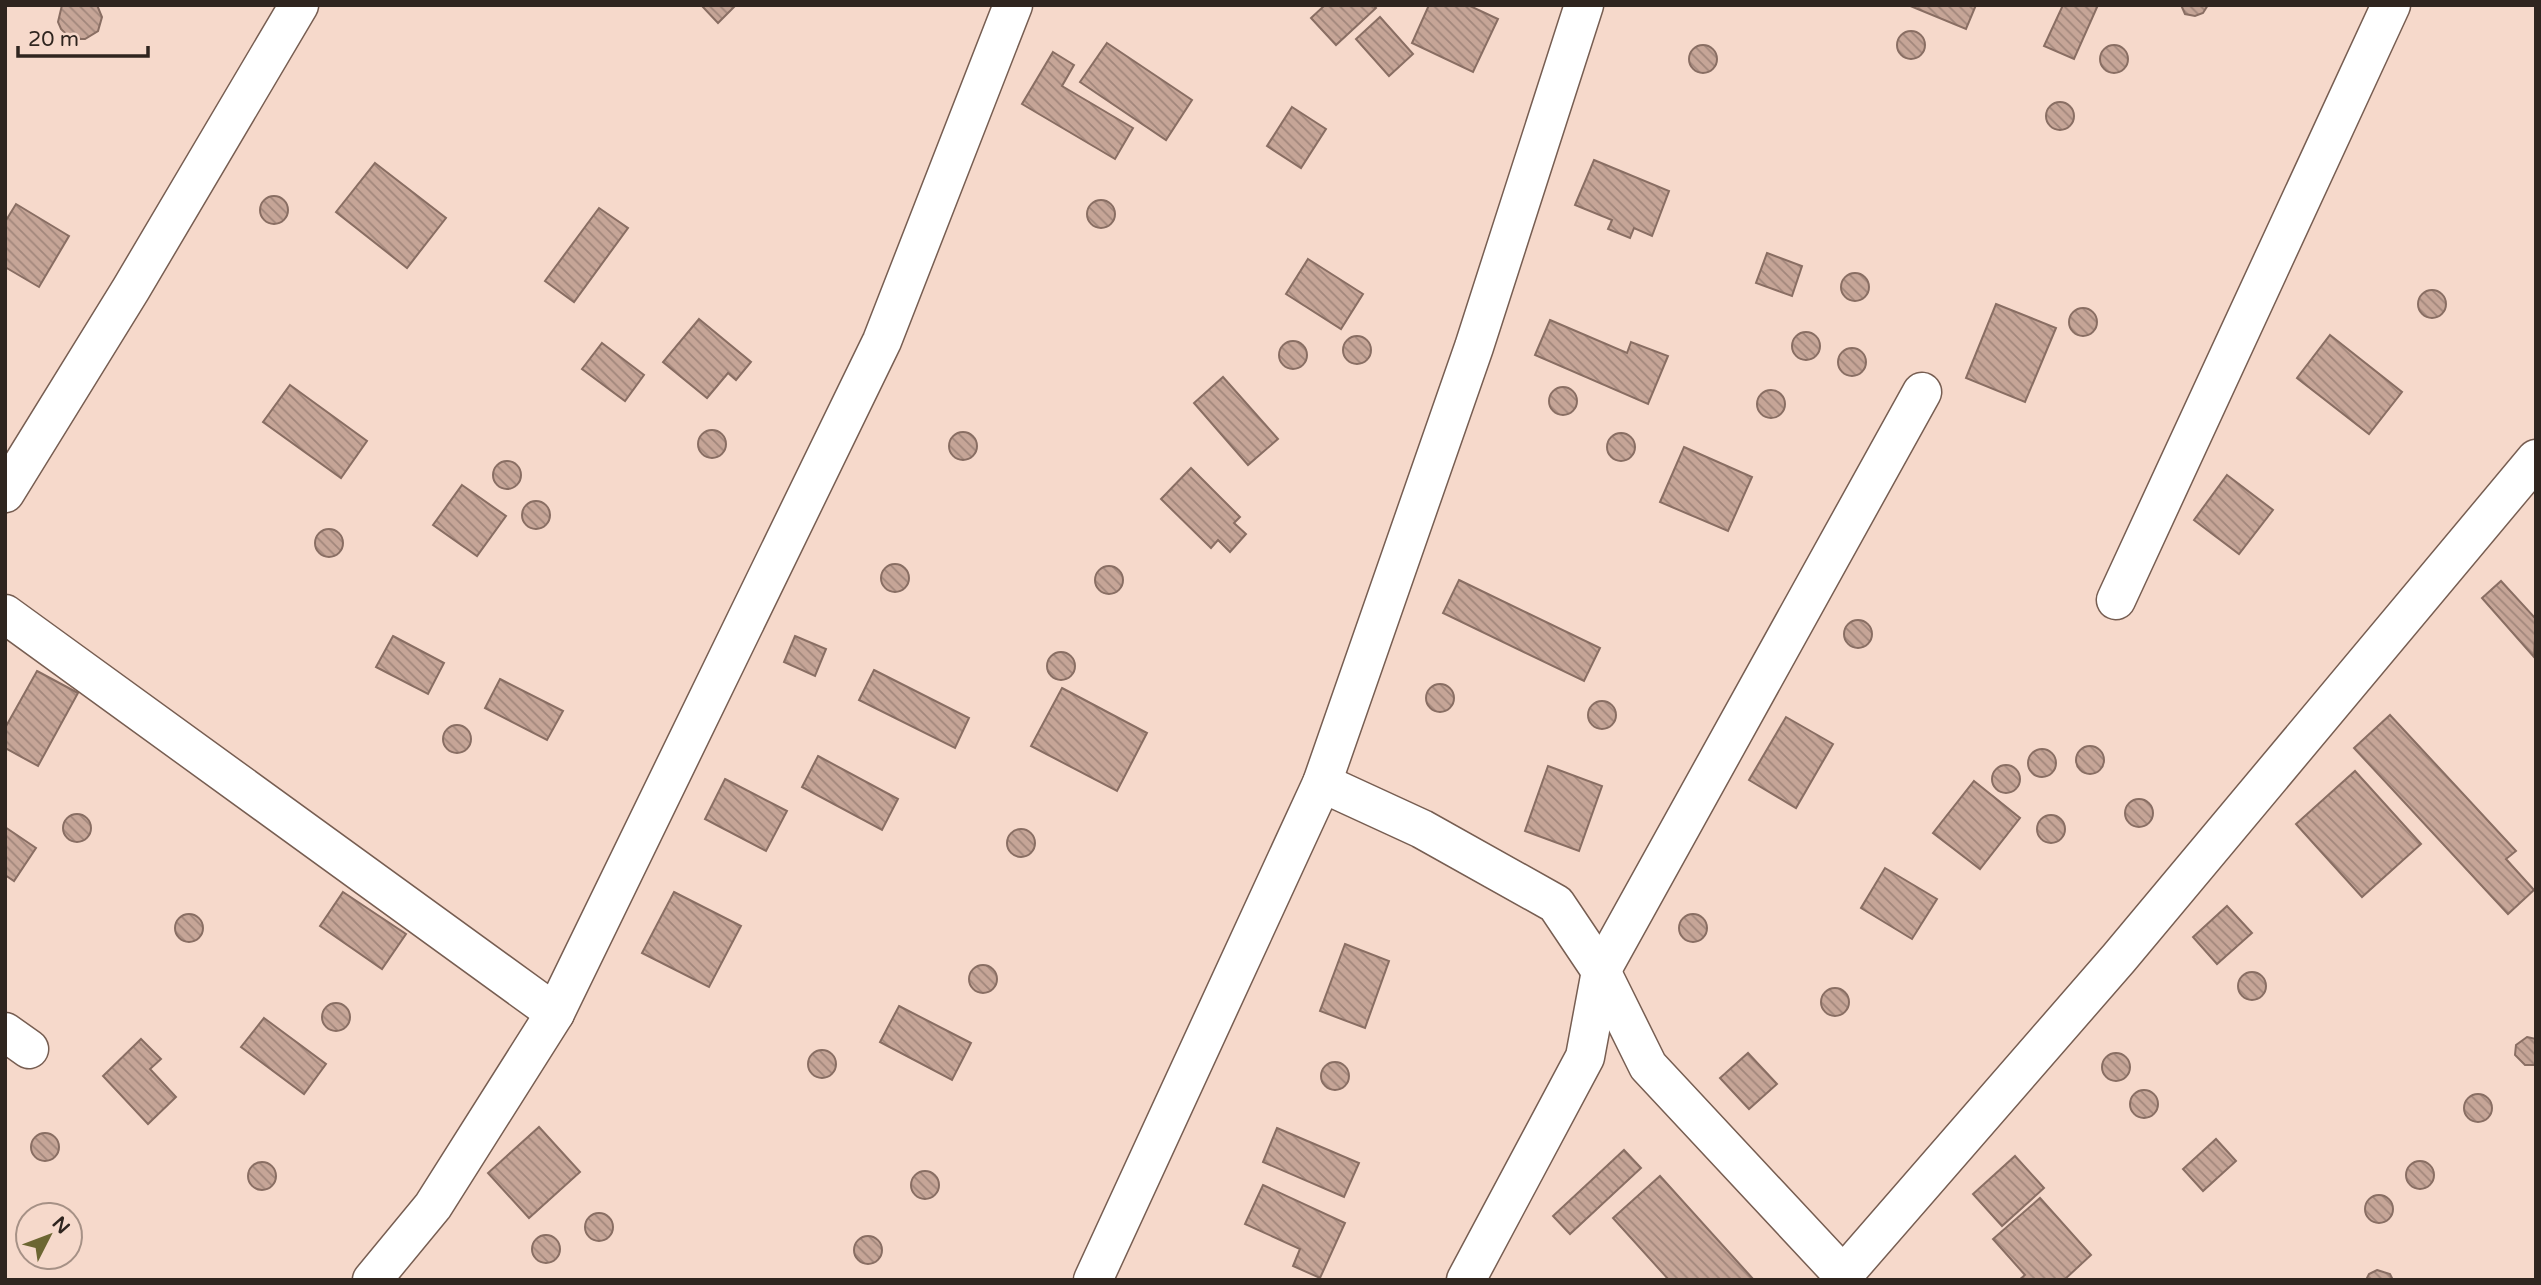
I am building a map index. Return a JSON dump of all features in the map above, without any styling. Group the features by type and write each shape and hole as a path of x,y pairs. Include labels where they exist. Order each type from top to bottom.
{"street":[{"path":"5,493 131,289 299,5"},
{"path":"372,1280 433,1206 555,1013 882,341 1013,5"},
{"path":"1093,1280 1322,783 1474,347 1584,5"},
{"path":"2116,600 2391,5"},
{"path":"1466,1280 1585,1057 1601,971 1922,392"},
{"path":"1322,783 1422,829 1556,904 1601,971 1648,1066 1841,1277 2119,958 2536,459"},
{"path":"5,614 555,1013"}],"building":[{"path":"62,5 97,5 102,17 98,31 85,39 71,39 58,22"},
{"path":"701,5 736,5 718,23"},
{"path":"1325,5 1373,5 1376,8 1336,45 1311,18"},
{"path":"1429,5 1468,5 1498,19 1473,72 1412,43"},
{"path":"1908,5 1976,5 1966,29"},
{"path":"2063,5 2098,5 2074,59 2044,46"},
{"path":"2181,5 2208,5 2203,13 2195,16 2185,14"},
{"path":"1380,17 1413,54 1389,76 1356,39"},
{"path":"1911,31 1921,35 1925,45 1921,55 1911,59 1901,55 1897,45 1901,35"},
{"path":"1107,43 1192,100 1166,140 1080,82"},
{"path":"1703,45 1713,49 1717,59 1713,69 1703,73 1693,69 1689,59 1693,49"},
{"path":"2114,45 2124,49 2128,59 2124,69 2114,73 2104,69 2100,59 2104,49"},
{"path":"1053,52 1074,65 1062,86 1133,128 1115,159 1022,104"},
{"path":"2060,102 2070,106 2074,116 2070,126 2060,130 2050,126 2046,116 2050,106"},
{"path":"1292,107 1326,129 1301,168 1267,146"},
{"path":"1594,160 1669,191 1652,236 1634,228 1630,238 1608,229 1612,220 1575,205"},
{"path":"375,163 446,218 407,268 336,212"},
{"path":"274,196 284,200 288,210 284,220 274,224 264,220 260,210 264,200"},
{"path":"1101,200 1111,204 1115,214 1111,224 1101,228 1091,224 1087,214 1091,204"},
{"path":"16,204 69,236 39,287 5,267 5,222"},
{"path":"599,208 628,228 574,302 545,281"},
{"path":"1767,253 1802,266 1792,296 1756,283"},
{"path":"1308,259 1363,294 1341,329 1286,294"},
{"path":"1855,273 1865,277 1869,287 1865,297 1855,301 1845,297 1841,287 1845,277"},
{"path":"2432,290 2442,294 2446,304 2442,314 2432,318 2422,314 2418,304 2422,294"},
{"path":"1996,304 2056,328 2025,402 1966,378"},
{"path":"2083,308 2093,312 2097,322 2093,332 2083,336 2073,332 2069,322 2073,312"},
{"path":"699,319 751,362 736,380 728,373 707,398 663,362"},
{"path":"1550,320 1627,353 1631,342 1668,356 1648,404 1535,355"},
{"path":"1806,332 1816,336 1820,346 1816,356 1806,360 1796,356 1792,346 1796,336"},
{"path":"2330,335 2402,392 2369,434 2297,378"},
{"path":"1357,336 1367,340 1371,350 1367,360 1357,364 1347,360 1343,350 1347,340"},
{"path":"1293,341 1303,345 1307,355 1303,365 1293,369 1283,365 1279,355 1283,345"},
{"path":"602,343 644,375 625,401 582,369"},
{"path":"1852,348 1862,352 1866,362 1862,372 1852,376 1842,372 1838,362 1842,352"},
{"path":"1223,377 1278,439 1248,465 1194,403"},
{"path":"290,385 367,441 341,478 263,422"},
{"path":"1563,387 1573,391 1577,401 1573,411 1563,415 1553,411 1549,401 1553,391"},
{"path":"1771,390 1781,394 1785,404 1781,414 1771,418 1761,414 1757,404 1761,394"},
{"path":"712,430 722,434 726,444 722,454 712,458 702,454 698,444 702,434"},
{"path":"963,432 973,436 977,446 973,456 963,460 953,456 949,446 953,436"},
{"path":"1621,433 1631,437 1635,447 1631,457 1621,461 1611,457 1607,447 1611,437"},
{"path":"1684,447 1752,477 1728,531 1660,502"},
{"path":"507,461 517,465 521,475 517,485 507,489 497,485 493,475 497,465"},
{"path":"1191,468 1240,517 1234,523 1246,534 1230,552 1218,540 1211,548 1161,499"},
{"path":"2227,475 2273,510 2239,554 2194,520"},
{"path":"462,485 506,516 477,556 433,525"},
{"path":"536,501 546,505 550,515 546,525 536,529 526,525 522,515 526,505"},
{"path":"329,529 339,533 343,543 339,553 329,557 319,553 315,543 319,533"},
{"path":"895,564 905,568 909,578 905,588 895,592 885,588 881,578 885,568"},
{"path":"1109,566 1119,570 1123,580 1119,590 1109,594 1099,590 1095,580 1099,570"},
{"path":"1459,580 1600,648 1584,681 1443,613"},
{"path":"2501,581 2536,619 2534,657 2482,598"},
{"path":"1858,620 1868,624 1872,634 1868,644 1858,648 1848,644 1844,634 1848,624"},
{"path":"393,636 444,663 428,694 376,667"},
{"path":"795,636 826,649 815,676 784,662"},
{"path":"1061,652 1071,656 1075,666 1071,676 1061,680 1051,676 1047,666 1051,656"},
{"path":"874,670 969,718 955,748 859,700"},
{"path":"37,671 78,693 38,766 5,748 5,728"},
{"path":"500,679 563,711 547,740 485,708"},
{"path":"1440,684 1450,688 1454,698 1450,708 1440,712 1430,708 1426,698 1430,688"},
{"path":"1062,688 1147,733 1117,791 1031,746"},
{"path":"1602,701 1612,705 1616,715 1612,725 1602,729 1592,725 1588,715 1592,705"},
{"path":"2390,715 2516,851 2506,859 2534,890 2508,914 2354,748"},
{"path":"1786,717 1833,744 1796,808 1749,780"},
{"path":"457,725 467,729 471,739 467,749 457,753 447,749 443,739 447,729"},
{"path":"2090,746 2100,750 2104,760 2100,770 2090,774 2080,770 2076,760 2080,750"},
{"path":"2042,749 2052,753 2056,763 2052,773 2042,777 2032,773 2028,763 2032,753"},
{"path":"818,756 898,799 882,830 802,787"},
{"path":"2006,765 2016,769 2020,779 2016,789 2006,793 1996,789 1992,779 1996,769"},
{"path":"1548,766 1602,786 1579,851 1525,831"},
{"path":"2355,771 2421,844 2362,897 2296,824"},
{"path":"725,779 787,811 766,851 705,819"},
{"path":"1974,781 2020,818 1980,869 1933,833"},
{"path":"2139,799 2149,803 2153,813 2149,823 2139,827 2129,823 2125,813 2129,803"},
{"path":"77,814 87,818 91,828 87,838 77,842 67,838 63,828 67,818"},
{"path":"2051,815 2061,819 2065,829 2061,839 2051,843 2041,839 2037,829 2041,819"},
{"path":"5,827 36,848 14,881 5,875"},
{"path":"1021,829 1031,833 1035,843 1031,853 1021,857 1011,853 1007,843 1011,833"},
{"path":"1885,868 1937,899 1912,939 1861,908"},
{"path":"343,892 406,934 382,969 320,926"},
{"path":"674,892 741,926 709,987 642,953"},
{"path":"2227,906 2252,933 2217,964 2193,937"},
{"path":"189,914 199,918 203,928 199,938 189,942 179,938 175,928 179,918"},
{"path":"1693,914 1703,918 1707,928 1703,938 1693,942 1683,938 1679,928 1683,918"},
{"path":"1345,944 1389,961 1365,1028 1320,1011"},
{"path":"983,965 993,969 997,979 993,989 983,993 973,989 969,979 973,969"},
{"path":"2252,972 2262,976 2266,986 2262,996 2252,1000 2242,996 2238,986 2242,976"},
{"path":"1835,988 1845,992 1849,1002 1845,1012 1835,1016 1825,1012 1821,1002 1825,992"},
{"path":"336,1003 346,1007 350,1017 346,1027 336,1031 326,1027 322,1017 326,1007"},
{"path":"899,1006 971,1043 952,1080 880,1042"},
{"path":"264,1018 326,1064 304,1094 241,1047"},
{"path":"2527,1037 2536,1039 2535,1065 2525,1065 2515,1055 2516,1045"},
{"path":"141,1039 161,1059 150,1069 176,1097 148,1124 103,1076"},
{"path":"822,1050 832,1054 836,1064 832,1074 822,1078 812,1074 808,1064 812,1054"},
{"path":"1748,1053 1777,1084 1749,1109 1720,1078"},
{"path":"2116,1053 2126,1057 2130,1067 2126,1077 2116,1081 2106,1077 2102,1067 2106,1057"},
{"path":"1335,1062 1345,1066 1349,1076 1345,1086 1335,1090 1325,1086 1321,1076 1325,1066"},
{"path":"2144,1090 2154,1094 2158,1104 2154,1114 2144,1118 2134,1114 2130,1104 2134,1094"},
{"path":"2478,1094 2488,1098 2492,1108 2488,1118 2478,1122 2468,1118 2464,1108 2468,1098"},
{"path":"539,1127 580,1172 529,1218 488,1173"},
{"path":"1277,1128 1359,1163 1344,1197 1263,1162"},
{"path":"45,1133 55,1137 59,1147 55,1157 45,1161 35,1157 31,1147 35,1137"},
{"path":"2216,1139 2236,1161 2203,1191 2183,1169"},
{"path":"1624,1150 1641,1168 1570,1234 1553,1216"},
{"path":"2015,1156 2044,1188 2002,1226 1973,1194"},
{"path":"2420,1161 2430,1165 2434,1175 2430,1185 2420,1189 2410,1185 2406,1175 2410,1165"},
{"path":"262,1162 272,1166 276,1176 272,1186 262,1190 252,1186 248,1176 252,1166"},
{"path":"925,1171 935,1175 939,1185 935,1195 925,1199 915,1195 911,1185 915,1175"},
{"path":"1660,1176 1754,1280 1669,1280 1613,1218"},
{"path":"1263,1185 1345,1223 1320,1278 1293,1266 1300,1249 1245,1224"},
{"path":"2379,1195 2389,1199 2393,1209 2389,1219 2379,1223 2369,1219 2365,1209 2369,1199"},
{"path":"2040,1198 2091,1255 2064,1280 2019,1280 2025,1275 1993,1239"},
{"path":"599,1213 609,1217 613,1227 609,1237 599,1241 589,1237 585,1227 589,1217"},
{"path":"546,1235 556,1239 560,1249 556,1259 546,1263 536,1259 532,1249 536,1239"},
{"path":"868,1236 878,1240 882,1250 878,1260 868,1264 858,1260 854,1250 858,1240"},
{"path":"2377,1270 2390,1274 2393,1280 2366,1280 2369,1274"}]}
